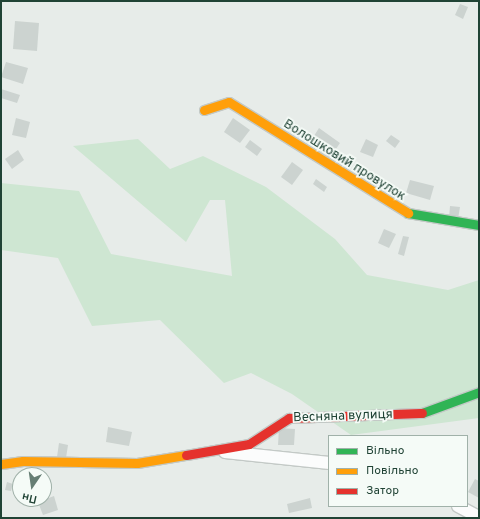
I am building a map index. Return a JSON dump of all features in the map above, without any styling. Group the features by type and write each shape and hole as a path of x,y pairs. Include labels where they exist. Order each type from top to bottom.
{"street":[{"name":"Волошковий провулок","path":"204,110 229,102 401,212 479,225"},
{"name":"Весняна вулиця","path":"1,464 23,461 137,463 249,444 290,418 420,414 479,392"},
{"name":"Весняна вулиця","path":"211,451 328,463"},
{"path":"460,507 479,517"}],"green space":[{"path":"138,139 170,169 203,156 266,187 335,239 367,275 448,290 479,280 479,418 351,435 292,394 251,373 224,383 160,320 92,326 58,258 1,250 1,183 79,191 111,254 232,276 225,200 210,200 186,242 73,146"}],"building":[{"path":"460,4 468,7 463,19 455,15"},
{"path":"15,21 39,23 37,51 13,49"},
{"path":"6,62 28,68 23,84 1,77"},
{"path":"1,89 20,95 17,103 1,98"},
{"path":"16,118 30,122 26,138 12,135"},
{"path":"233,118 250,130 240,143 224,132"},
{"path":"319,128 340,143 327,162 314,153 320,145 312,139"},
{"path":"391,135 400,141 395,148 386,141"},
{"path":"366,139 378,145 373,157 360,152"},
{"path":"250,140 262,149 257,156 245,147"},
{"path":"18,150 24,160 12,169 5,159"},
{"path":"292,162 303,170 292,185 281,177"},
{"path":"356,163 364,167 355,182 348,178"},
{"path":"316,179 327,187 324,192 313,184"},
{"path":"410,180 434,186 430,200 406,193"},
{"path":"450,206 460,207 458,219 449,218"},
{"path":"384,229 396,234 389,248 378,243"},
{"path":"403,236 409,237 404,256 398,254"},
{"path":"108,427 132,432 129,446 106,442"},
{"path":"279,428 295,429 294,445 278,445"},
{"path":"59,443 68,445 66,458 57,457"},
{"path":"475,479 479,481 479,498 468,492"},
{"path":"7,482 12,484 11,491 5,490"},
{"path":"54,496 58,510 43,515 40,507 52,507 52,497"},
{"path":"310,498 312,508 289,513 287,504"}],"traffic: fast":[{"path":"408,213 479,225"},
{"path":"422,413 479,392"}],"traffic: slow":[{"path":"204,110 229,102 408,213"},
{"path":"1,464 23,461 137,463 186,455"}],"traffic: jam":[{"path":"186,455 249,444 289,418 422,413"}]}
